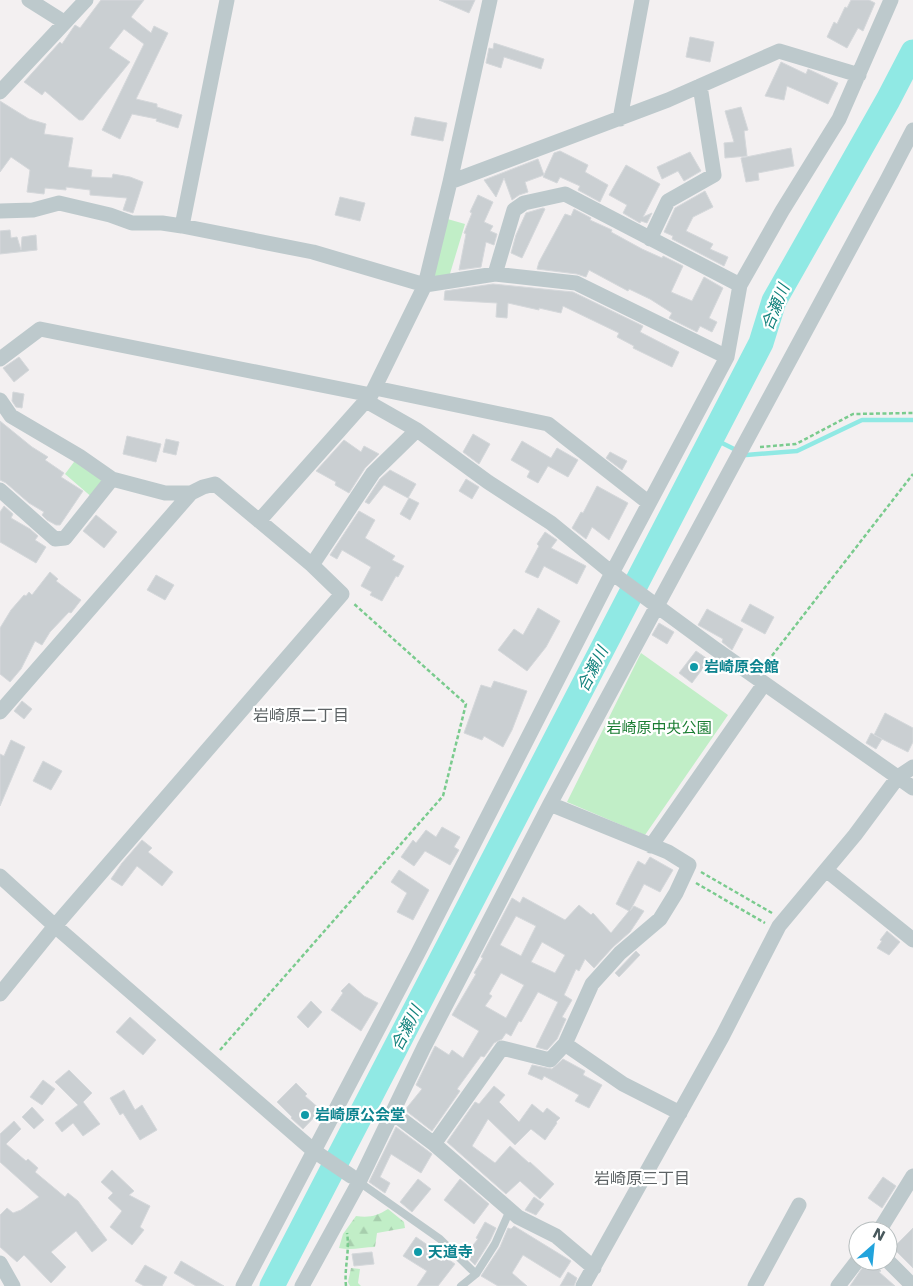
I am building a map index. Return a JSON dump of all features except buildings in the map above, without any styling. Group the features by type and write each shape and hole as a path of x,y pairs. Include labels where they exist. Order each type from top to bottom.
{"street":[{"path":"29,0 64,22"},
{"path":"0,92 86,0"},
{"path":"182,226 227,0"},
{"path":"259,521 370,394 425,285 490,0"},
{"path":"620,119 642,0"},
{"path":"243,1286 616,576 649,503 727,357 740,286 782,211 839,119 891,0"},
{"path":"450,182 668,100 779,51 859,74"},
{"path":"650,239 668,201 714,175 700,86"},
{"path":"302,1286 339,1217 355,1179 393,1113 424,1047 550,804 888,180 913,130"},
{"path":"495,274 514,210 524,204 565,194 740,286"},
{"path":"0,212 32,210 59,203 110,215 132,223 162,223 182,226 312,252 425,285 495,274 576,283 727,357"},
{"path":"0,359 40,329 370,394 548,424 649,503"},
{"path":"370,394 488,482 551,523 656,606 913,788"},
{"path":"0,400 11,416 80,456 112,478 165,493 191,493"},
{"path":"312,565 373,473 417,430"},
{"path":"0,490 55,539 65,538 112,478"},
{"path":"0,712 191,493 203,487 215,484 312,565 342,594 55,926 0,994"},
{"path":"651,846 760,681"},
{"path":"583,1286 722,1038 781,926 855,835 898,778 913,767"},
{"path":"434,1144 502,1048 550,1060 566,1044 592,984 620,953 660,919 687,870 668,852 550,804"},
{"path":"826,870 913,940"},
{"path":"0,876 314,1151 355,1179"},
{"path":"566,1044 623,1084 680,1113"},
{"path":"393,1113 434,1144 518,1217 556,1236 594,1268"},
{"path":"885,1221 913,1176"},
{"path":"755,1286 799,1205"},
{"path":"0,1262 13,1286"},
{"path":"838,1286 850,1271"},
{"path":"898,1271 913,1286"}],"lane":[{"path":"355,1179 440,1239 476,1274"},
{"path":"461,1286 476,1274 495,1244 510,1210"}],"path":[{"path":"742,449 796,444 853,414 913,414"},
{"path":"760,681 913,474"},
{"path":"211,1061 443,796 466,704 342,594"},
{"path":"687,870 781,926"},
{"path":"687,870 781,926"},
{"path":"339,1217 346,1222 348,1240 344,1273 346,1286"}],"green space":[{"path":"444,218 465,224 449,277 429,278"},
{"path":"77,458 107,479 94,499 65,474"},
{"name":"岩崎原中央公園","path":"641,653 728,715 645,835 567,802"},
{"path":"388,1209 404,1222 405,1228 377,1233 375,1247 339,1248 343,1234 356,1216 373,1216"},
{"path":"351,1268 360,1269 358,1283 361,1286 350,1286 348,1282"}],"waterway":[{"name":"合瀬川","path":"272,1286 761,343 774,301 888,100 913,52"},
{"path":"712,438 746,455 797,451 862,420 913,420"}],"place":[{"name":"岩崎原会館","path":"694,667"},
{"name":"岩崎原公会堂","path":"305,1115"},
{"name":"天道寺","path":"418,1252"}],"district":[{"name":"岩崎原二丁目","path":"301,715"},
{"name":"岩崎原三丁目","path":"642,1178"}]}
